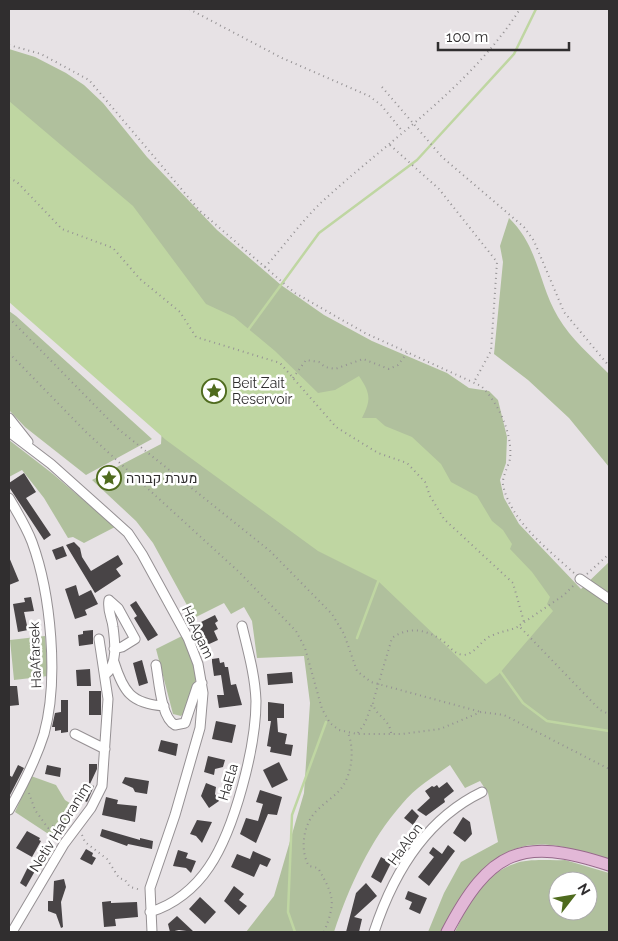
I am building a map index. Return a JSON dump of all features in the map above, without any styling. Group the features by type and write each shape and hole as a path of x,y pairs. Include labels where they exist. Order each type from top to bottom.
{"main road":[{"path":"447,932 477,882 500,862 514,856 543,850 560,851 609,865"}],"street":[{"path":"9,418 32,449"},
{"name":"HaAgam","path":"9,432 115,519 131,538 188,638 195,654 202,683 202,710 198,741 150,888 152,932"},
{"name":"HaAfarsek","path":"9,498 33,544 47,606 51,655 50,703 44,734 9,810"},
{"path":"580,580 609,599"},
{"path":"114,649 122,647 135,639 118,608 109,600 108,610 113,625 114,662 119,677 127,692 145,704 164,706"},
{"name":"HaEla","path":"150,912 165,907 181,896 203,875 219,849 234,809 252,747 256,714 253,673 242,626"},
{"name":"Netiv HaOranim","path":"12,932 64,844 91,808 102,786 108,700 99,639"},
{"path":"105,675 110,671 114,662"},
{"path":"156,665 168,720 180,726 187,717 197,687 202,683"},
{"path":"75,734 106,749"},
{"name":"HaAlon","path":"374,932 390,890 418,846 449,812 482,792"}],"path":[{"path":"189,9 282,58 369,96 403,132"},
{"path":"265,267 324,200 390,145 464,79 506,30 520,9"},
{"path":"9,44 41,54 89,80 200,211 296,293 364,333 481,386 492,399 506,428 510,459 503,483 510,505 534,536 580,580"},
{"path":"382,87 413,125 457,172 524,227 534,241 564,312 583,338 609,366"},
{"path":"390,145 438,189 497,262 491,351 474,382"},
{"path":"9,178 17,182 62,229 113,248 140,279 180,312 196,337 280,363 336,426 378,453 400,460 414,470 425,482 430,496 444,519 513,583 524,622"},
{"path":"9,318 117,428 277,558 338,622 357,670 371,682 378,682 481,712 504,715 539,735 609,769"},
{"path":"9,353 87,432 239,572 296,631 305,648 322,709 330,723 339,730 357,734 440,729 481,712"},
{"path":"293,378 306,360 318,362 325,367 335,369 363,359 389,369 398,365 407,353"},
{"path":"357,734 365,723 392,638 407,630 416,630 432,635 454,652 464,655 477,649 492,635 507,632 519,626 564,595 609,554"},
{"path":"519,626 600,710 609,714"},
{"path":"372,702 376,712 389,724 391,733"},
{"path":"324,932 333,907 331,890 318,868 308,866 303,844 308,822 345,783 350,769 351,740 348,733"},
{"path":"22,783 28,791 35,810 48,828 60,823 75,828 82,834 86,842 107,858 119,878 125,880 130,887 136,891 150,888"},
{"path":"485,932 501,932"}],"shaded area":[{"path":"9,49 35,57 84,85 103,103 147,157 217,230 281,285 324,315 372,341 447,373 469,388 489,391 498,400 507,437 506,463 500,480 504,498 519,524 581,589 609,562 609,862 558,846 536,845 517,848 501,856 486,867 473,881 442,932 428,932 444,893 461,862 498,842 488,793 480,781 465,788 450,765 413,793 380,833 370,848 346,898 334,932 246,932 274,896 304,793 310,703 304,656 257,658 252,621 244,607 231,614 224,603 194,618 153,543 136,521 92,480 161,444 167,337 9,173"},
{"name":"Beit Zait Reservoir","path":"9,101 133,206 206,304 234,317 275,351 318,393 335,390 359,376 368,392 368,402 362,418 376,418 385,426 412,437 441,464 451,482 477,496 492,521 503,530 512,544 510,549 532,572 550,597 547,604 553,611 498,675 486,684 378,581 318,551 166,440 9,302"},
{"path":"509,218 519,229 526,241 551,304 563,325 588,354 609,374 609,467 569,418 528,380 494,354 503,262 500,246"},
{"path":"9,311 152,439 86,475 25,427 9,410"},
{"path":"9,440 53,474 115,527 84,543 73,537 68,538 44,498 22,470 9,477"},
{"path":"45,636 48,676 14,680 10,640"},
{"path":"182,636 194,667 195,687 193,696 181,716 173,714 156,649"},
{"path":"31,776 56,785 65,800 79,809 56,839 15,812"},
{"path":"533,860 565,860 609,873 609,932 455,932 477,892 493,875 514,864"}],"building":[{"path":"24,473 36,492 26,498 51,535 44,540 9,487 9,483"},
{"path":"74,542 80,548 82,557 91,571 118,555 123,564 116,569 121,576 95,593 66,545"},
{"path":"63,546 67,556 56,560 52,550"},
{"path":"9,557 19,581 9,585"},
{"path":"76,585 79,596 91,590 98,604 85,610 87,615 75,619 65,589"},
{"path":"31,597 34,611 24,612 28,630 18,632 13,604 25,602 24,598"},
{"path":"136,601 158,635 148,641 134,618 137,616 130,605"},
{"path":"215,615 218,621 215,623 218,629 214,631 218,640 207,645 197,624"},
{"path":"93,630 93,644 79,646 78,635 83,634 83,631"},
{"path":"219,658 220,663 224,662 225,667 228,667 231,685 236,684 242,705 219,708 217,695 224,695 221,675 214,676 212,659"},
{"path":"142,660 148,683 139,686 133,663"},
{"path":"90,669 91,686 77,686 76,670"},
{"path":"292,672 293,683 268,685 267,674"},
{"path":"9,686 17,686 19,705 9,706"},
{"path":"89,691 101,691 101,715 89,715"},
{"path":"61,700 68,700 68,732 61,733 61,730 55,731 55,727 52,727 55,713 61,712"},
{"path":"268,702 284,704 284,718 277,718 278,732 287,734 285,744 293,745 291,756 270,752 271,747 267,746 271,721 268,721"},
{"path":"216,721 236,725 232,743 212,739"},
{"path":"161,740 178,744 176,756 158,751"},
{"path":"208,756 225,760 223,767 215,769 214,775 204,772"},
{"path":"279,762 288,780 272,788 263,770"},
{"path":"89,764 97,764 97,769 90,784 94,786 87,802 78,798 84,782 89,784"},
{"path":"18,765 24,768 9,797 9,775 12,777"},
{"path":"47,765 61,768 60,777 45,774"},
{"path":"125,777 149,781 147,794 135,792 133,788 122,783"},
{"path":"447,782 454,791 444,799 445,802 426,816 417,810 430,798 425,791 432,786 437,785 439,788"},
{"path":"206,783 216,787 215,794 219,801 209,808 201,796"},
{"path":"260,790 282,797 277,815 268,814 256,843 240,834 246,818 258,821 263,804 256,802"},
{"path":"106,797 118,800 117,804 137,806 135,822 102,815"},
{"path":"412,809 419,816 413,825 404,818"},
{"path":"463,817 470,822 472,834 465,842 453,833"},
{"path":"197,820 212,822 202,843 196,836 190,834"},
{"path":"102,829 140,840 140,838 153,841 152,849 128,844 127,846 102,837 100,836"},
{"path":"27,831 40,838 39,840 41,841 32,857 16,848"},
{"path":"448,845 455,851 429,886 418,877 434,857 429,853 433,847 442,854"},
{"path":"86,849 93,853 92,856 96,858 92,865 80,859"},
{"path":"178,850 188,853 186,858 196,861 191,873 186,868 173,866"},
{"path":"253,851 271,859 267,867 260,864 254,877 231,867 237,854 250,859"},
{"path":"381,857 391,863 381,883 371,877"},
{"path":"28,867 35,871 26,887 20,883"},
{"path":"64,879 66,887 61,902 63,927 61,928 56,914 48,911 48,901 53,901 54,881"},
{"path":"366,883 377,896 354,917 362,919 359,932 346,932 356,893"},
{"path":"234,886 244,894 239,900 247,906 239,915 224,901"},
{"path":"408,891 427,898 420,914 409,909 412,902 405,899"},
{"path":"200,897 216,912 205,924 189,909"},
{"path":"111,901 111,903 137,902 138,917 115,919 116,926 104,927 102,902"},
{"path":"177,916 194,932 179,930 170,932 168,924"}],"waterway":[{"path":"248,330 319,233 417,160 514,54 536,9"},
{"path":"357,638 379,579"},
{"path":"500,671 523,703 547,721 609,731"},
{"path":"295,932 288,912 292,815 326,722"}],"place":[{"name":"Beit Zait Reservoir","path":"214,391"},
{"name":"מערת קבורה","path":"109,478"}]}
